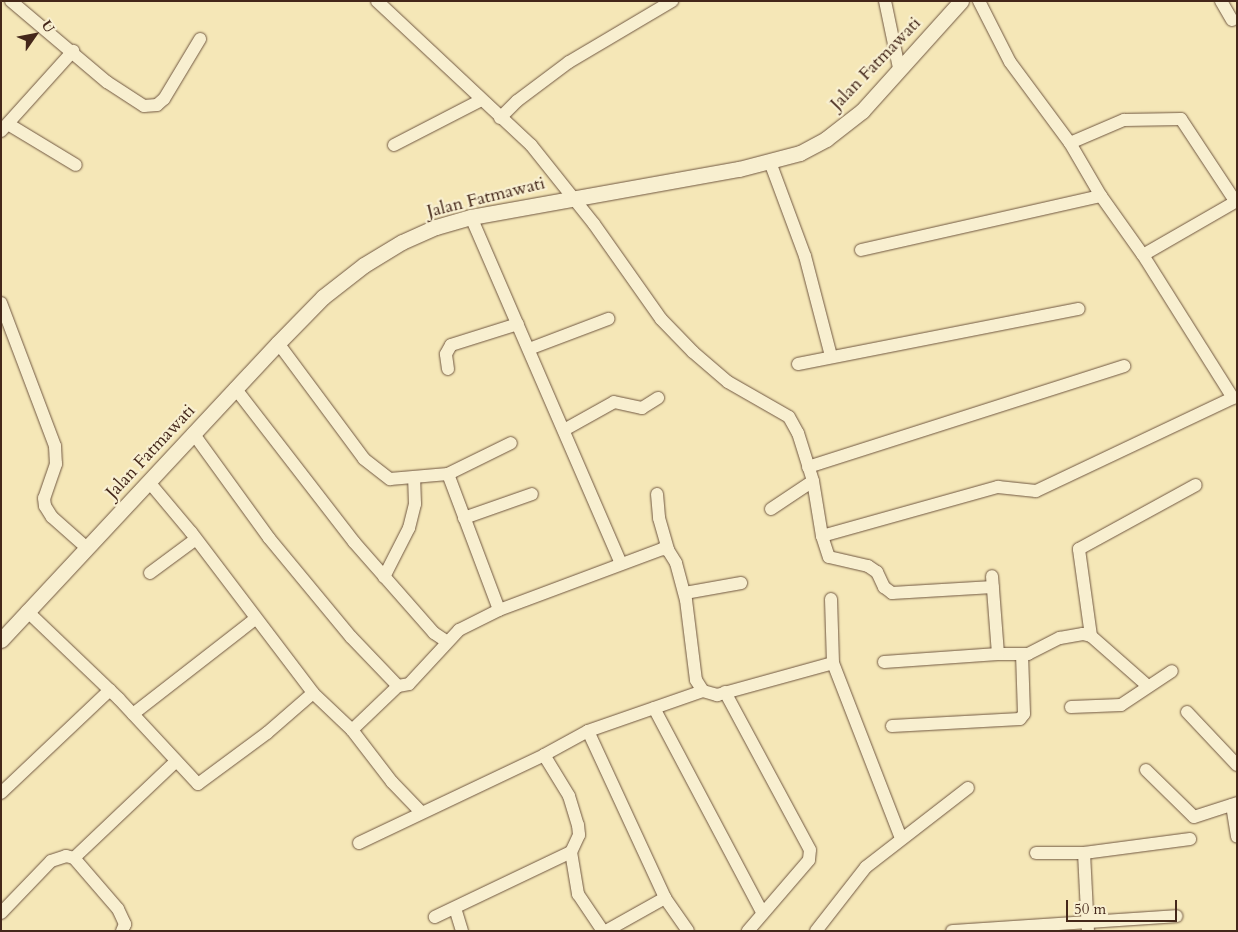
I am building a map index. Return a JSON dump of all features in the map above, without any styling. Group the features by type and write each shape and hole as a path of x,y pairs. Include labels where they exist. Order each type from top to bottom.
{"street":[{"path":"11,1 119,91 150,106 157,106 164,99 200,39"},
{"path":"377,1 531,145 574,197 674,332 728,382 789,417 798,433 813,481 822,536 829,557 868,566 877,572 884,587 892,593 993,582 998,654"},
{"path":"500,118 517,101 569,62 672,1"},
{"path":"886,1 899,68"},
{"name":"Jalan Fatmawati","path":"1,640 278,343 323,297 364,265 402,242 436,227 471,217 770,162 800,153 826,139 862,111 961,1"},
{"path":"822,536 998,487 1036,491 1235,402 1143,255 1100,196 1070,143 1010,62 980,1"},
{"path":"1221,1 1232,20"},
{"path":"72,51 5,128 76,165"},
{"path":"394,145 481,100"},
{"path":"1070,143 1124,120 1168,117 1181,119 1236,201 1143,255"},
{"path":"770,162 805,256 832,356"},
{"path":"861,250 1100,196"},
{"path":"471,217 530,349 620,562"},
{"path":"1,302 55,446 56,464 44,498 45,506 52,517 87,548"},
{"path":"798,364 1079,309"},
{"path":"530,349 608,319"},
{"path":"448,369 446,354 451,345 518,324"},
{"path":"278,343 364,459 390,479 414,479 448,474 510,444"},
{"path":"808,467 1124,366"},
{"path":"235,388 384,577 446,641"},
{"path":"564,430 614,402 642,408 658,398"},
{"path":"193,433 269,538 351,637 398,686"},
{"path":"448,474 498,610"},
{"path":"384,577 409,528 415,504 414,479"},
{"path":"771,509 813,481"},
{"path":"149,482 196,540 313,693 352,730 392,782 421,812"},
{"path":"1091,636 1080,549 1196,485"},
{"path":"464,518 532,494"},
{"path":"657,494 659,518 668,550 676,563 685,594 696,680 703,692 709,695 725,692 834,663"},
{"path":"150,573 196,540"},
{"path":"352,730 398,686 409,684 458,630 498,610 522,603 620,562 656,549 668,550"},
{"path":"685,594 741,583"},
{"path":"831,599 834,663 901,838"},
{"path":"27,611 110,690 193,783 203,783 313,693"},
{"path":"133,714 255,619"},
{"path":"884,662 998,654 1022,655 1068,636 1091,636 1148,686"},
{"path":"892,726 1020,719 1024,714 1022,655"},
{"path":"1071,708 1121,704 1172,671"},
{"path":"1,793 110,690"},
{"path":"359,843 544,755 588,731 703,692"},
{"path":"725,692 810,850 808,860 762,912 748,931"},
{"path":"654,708 762,912"},
{"path":"1187,712 1237,765"},
{"path":"588,731 665,898 688,931"},
{"path":"544,755 569,796 578,825 579,835 571,852 578,894 604,931 665,898"},
{"path":"74,858 175,762"},
{"path":"1146,770 1194,817 1234,804 1237,837"},
{"path":"816,931 866,867 968,788"},
{"path":"1036,853 1084,852 1190,839"},
{"path":"435,917 571,852"},
{"path":"1084,852 1088,926"},
{"path":"1,914 51,861 66,856 74,858 123,916 122,931"},
{"path":"455,908 462,931"},
{"path":"952,931 1154,925 1176,916"}]}
